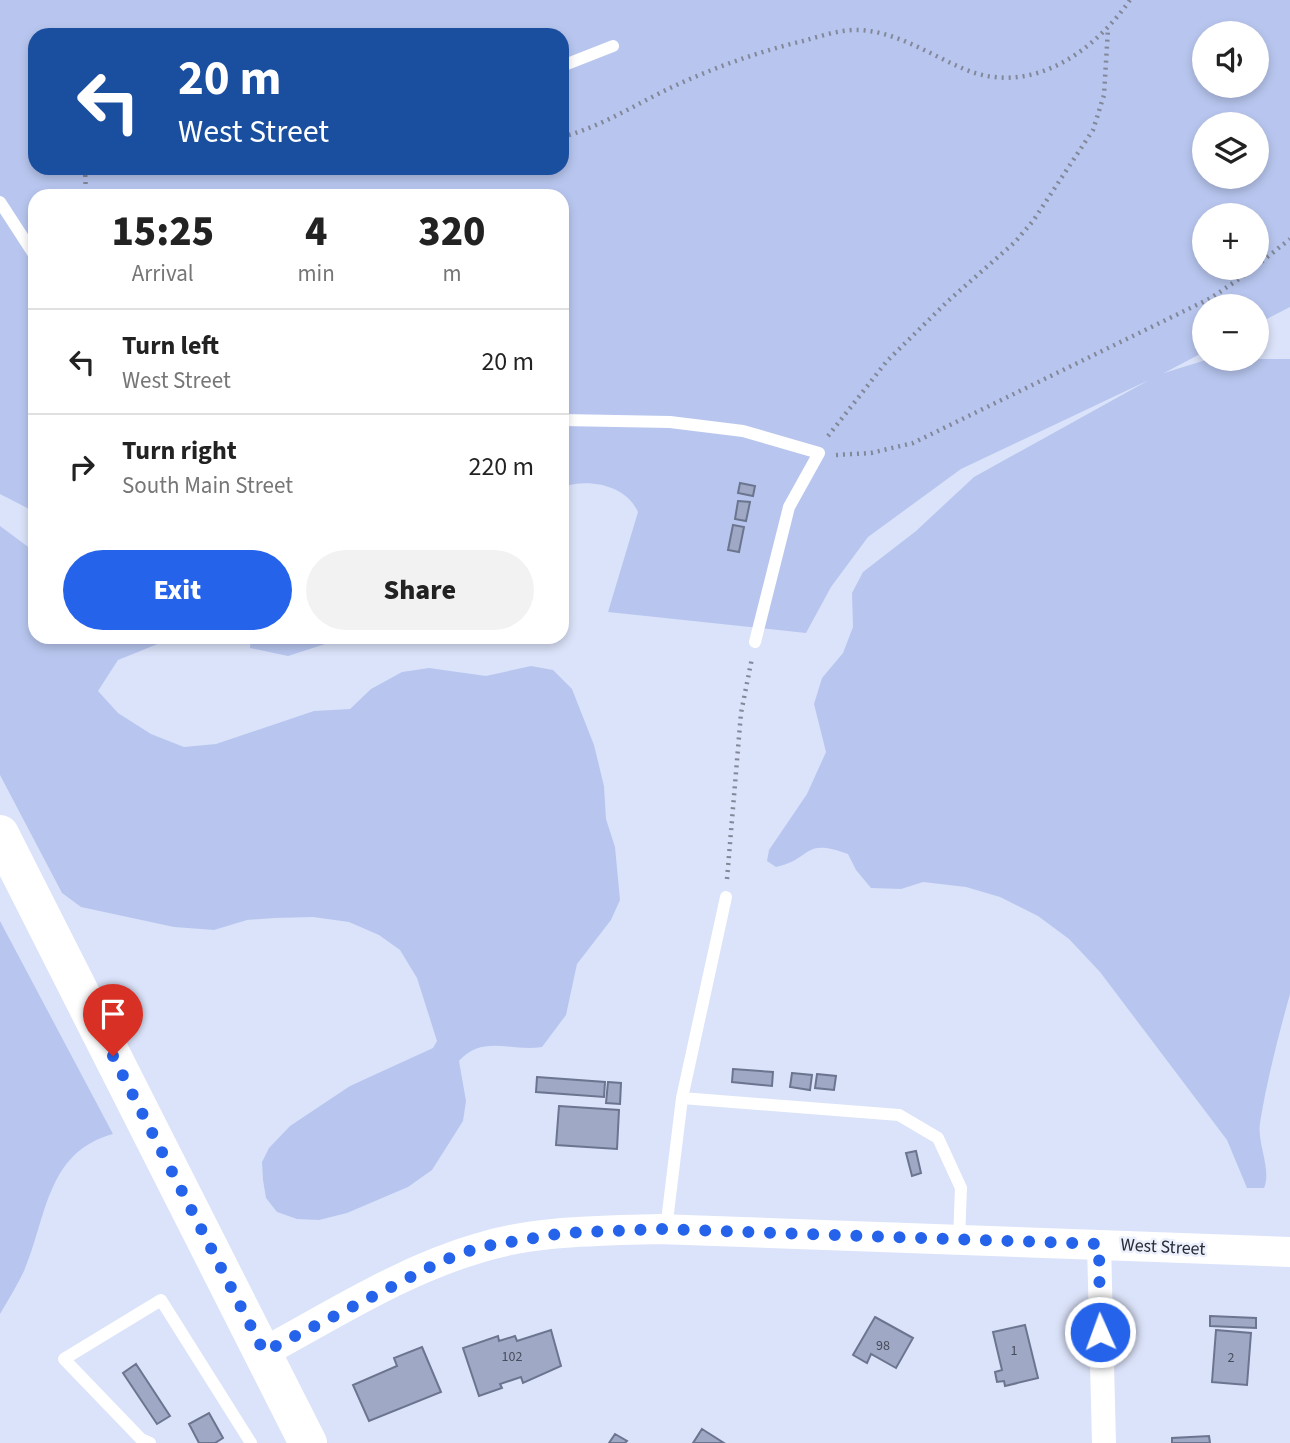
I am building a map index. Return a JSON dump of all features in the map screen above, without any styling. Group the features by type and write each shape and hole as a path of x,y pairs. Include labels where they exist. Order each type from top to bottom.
{"main road":[{"path":"0,834 309,1443"}],"street":[{"name":"West Street","path":"264,1352 400,1280 480,1247 564,1233 666,1229 1290,1252"},
{"path":"1099,1244 1104,1443"}],"lane":[{"path":"569,63 613,46"},
{"path":"0,202 28,245"},
{"path":"569,420 670,422 743,430 819,453 789,507 755,642"},
{"path":"666,1229 682,1098 726,897"},
{"path":"682,1098 899,1115 938,1138 961,1188 959,1239"},
{"path":"150,1443 141,1439 64,1359 161,1300 251,1443"}],"path":[{"path":"569,135 703,74 788,44 837,32 859,30 894,37 978,75 1026,77 1069,60 1088,48 1108,29 1130,0"},
{"path":"1108,29 1104,95 1093,130 1033,221 1015,242 948,301 887,361 838,419 819,453 846,456 913,443 1211,298 1237,280"},
{"path":"1269,256 1290,239"},
{"path":"726,897 741,713 755,642"}],"shaded area":[{"path":"0,0 1290,0 1290,307 1269,318 1269,294 1192,294 1192,358 1164,373 1192,364 1192,371 1269,371 1269,359 1290,359 1290,994 1260,1123 1266,1173 1264,1188 1247,1188 1227,1140 1100,972 1069,939 1038,916 1000,897 966,887 923,882 901,889 871,888 856,870 848,854 833,849 815,849 776,867 767,861 769,850 807,794 826,752 814,704 822,678 843,653 853,627 852,593 863,572 916,531 974,477 1149,380 961,469 868,537 831,587 806,633 608,612 638,512 625,495 606,486 584,483 569,485 569,189 28,189 28,508 0,494"},
{"path":"0,526 28,547 28,644 158,644 118,660 98,691 118,713 151,734 184,747 216,744 314,711 350,709 371,689 402,672 429,668 486,676 531,666 553,670 572,689 594,745 604,786 606,819 615,847 620,900 611,920 577,964 566,1015 542,1047 487,1046 468,1053 459,1061 466,1101 463,1121 432,1170 408,1187 347,1213 319,1220 297,1219 277,1212 266,1198 262,1162 269,1148 290,1126 350,1086 433,1048 437,1041 417,978 400,950 379,935 349,922 313,917 247,920 214,930 174,927 81,907 62,893 0,775"},
{"path":"250,644 325,644 288,656 250,648"},
{"path":"0,921 113,1134 91,1143 61,1171 52,1189 24,1271 0,1314"}],"building":[{"path":"740,483 755,486 753,496 738,493"},
{"path":"738,501 750,502 746,521 735,519"},
{"path":"733,525 744,527 739,552 728,550"},
{"path":"733,1069 773,1072 772,1086 732,1082"},
{"path":"792,1073 812,1075 810,1090 790,1087"},
{"path":"817,1074 836,1076 834,1090 815,1088"},
{"path":"537,1077 605,1082 604,1097 536,1092"},
{"path":"608,1082 621,1083 620,1104 606,1103"},
{"path":"559,1106 619,1110 617,1149 556,1145"},
{"path":"916,1151 921,1173 912,1176 906,1153"},
{"path":"1210,1316 1256,1318 1256,1328 1210,1326"},
{"path":"875,1317 913,1338 896,1368 871,1354 867,1363 853,1355"},
{"path":"1025,1325 1038,1378 1005,1386 1004,1381 997,1382 995,1372 1002,1370 993,1332"},
{"path":"551,1330 561,1366 523,1383 521,1377 500,1384 502,1388 479,1396 463,1348 498,1336 499,1341 515,1336 517,1341"},
{"path":"1216,1330 1251,1333 1247,1385 1212,1382"},
{"path":"422,1347 441,1392 369,1421 353,1385 397,1366 394,1358"},
{"path":"136,1364 170,1416 157,1424 123,1373"},
{"path":"209,1413 223,1438 215,1443 199,1443 189,1424"},
{"path":"702,1429 724,1443 693,1443"},
{"path":"615,1434 627,1441 609,1443"},
{"path":"1209,1436 1210,1443 1172,1443 1172,1438"}],"route":[{"path":"113,1056 264,1352 400,1280 480,1247 564,1233 659,1229 1099,1244 1097,1277 1100,1332"}]}
